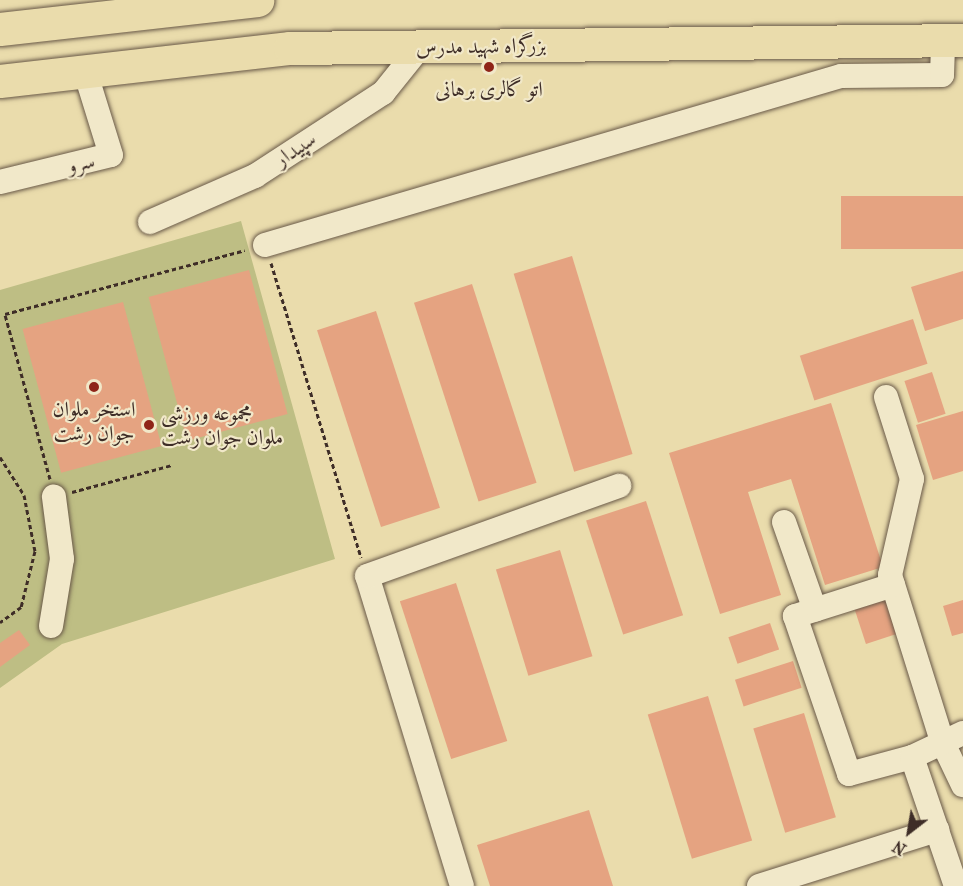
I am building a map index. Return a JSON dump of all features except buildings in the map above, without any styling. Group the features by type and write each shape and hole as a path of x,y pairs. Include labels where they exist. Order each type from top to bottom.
{"highway":[{"path":"0,29 242,1"},
{"name":"بزرگراه شهید مدرس","path":"0,81 290,48 956,42"}],"street":[{"path":"265,245 842,76 942,75 956,42"},
{"name":"سپیدار","path":"150,222 255,176 383,93 420,47"},
{"name":"سرو","path":"0,182 111,156 85,71"},
{"path":"886,397 912,479 890,575 953,737 963,785"},
{"path":"462,886 367,576 619,486"},
{"path":"51,626 62,559 54,496"},
{"path":"784,522 815,610"},
{"path":"893,585 795,616 849,774 912,757 953,737"},
{"path":"912,757 956,886"},
{"path":"759,886 937,830"}],"path":[{"path":"172,465 54,496 5,314 265,245 367,576"},
{"path":"0,457 24,495 34,551 21,607 0,622"}],"green space":[{"name":"مجموعه ورزشی ملوان جوان رشت","path":"241,221 335,559 62,644 0,688 0,290"}],"place":[{"name":"اتو گالری برهانی","path":"489,67"},
{"name":"استخر ملوان جوان رشت","path":"94,387"},
{"name":"مجموعه ورزشی ملوان جوان رشت","path":"149,425"}]}
